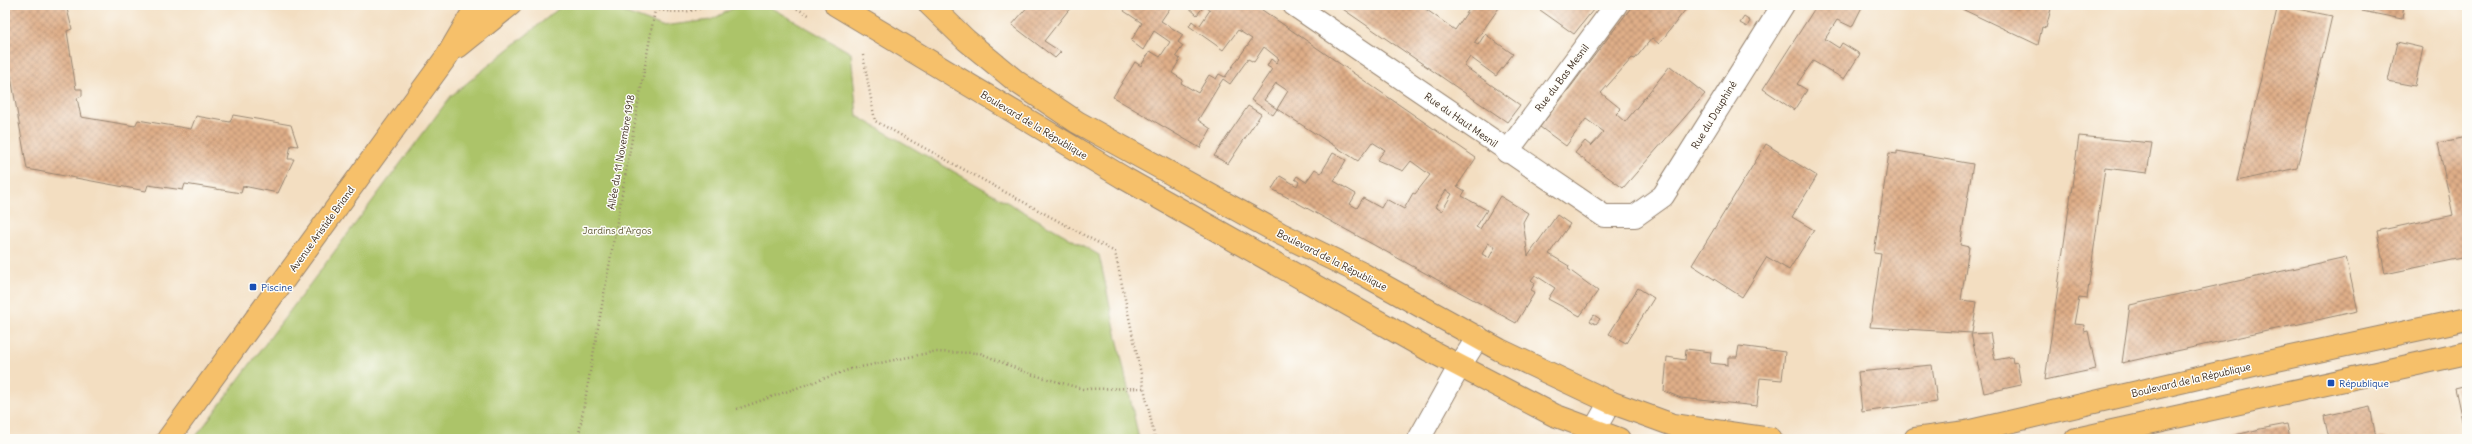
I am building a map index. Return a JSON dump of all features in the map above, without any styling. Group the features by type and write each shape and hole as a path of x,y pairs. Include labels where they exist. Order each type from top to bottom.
{"main road":[{"name":"Avenue Aristide Briand","path":"168,439 447,56 477,5"},
{"name":"Avenue Aristide Briand","path":"447,56 510,5"},
{"name":"Boulevard de la République","path":"836,5 1124,178 1459,367 1590,434 1618,439"},
{"name":"Boulevard de la République","path":"930,5 966,40 1017,82 1077,122 1281,234 1361,273 1544,372 1610,402 1673,425 1771,439"},
{"name":"Boulevard de la République","path":"1914,439 1966,432 2258,364 2467,319"},
{"path":"2076,439 2467,353"}],"street":[{"name":"Rue du Haut Mesnil","path":"1294,5 1507,152 1604,216 1635,216"},
{"name":"Rue du Bas Mesnil","path":"1507,152 1616,5"},
{"name":"Rue du Dauphiné","path":"1635,216 1663,196 1783,5"},
{"path":"1419,439 1459,367 1478,337"},
{"path":"1590,434 1610,402"}],"path":[{"path":"640,5 655,10 696,12 711,5"},
{"path":"790,5 816,19"},
{"name":"Allée du 11 Novembre 1918","path":"578,439 655,10"},
{"path":"863,52 875,121 1115,252 1155,439"},
{"path":"737,409 851,369 933,352 980,353 1027,373 1084,389 1144,388"}],"green space":[{"name":"Jardins d'Argos","path":"563,5 604,5 662,26 711,20 739,5 767,5 851,53 857,116 1099,255 1139,439 194,439 451,96"}],"building":[{"path":"5,5 66,5 72,29 67,31 76,89 82,89 82,96 77,98 81,117 135,126 138,120 191,129 196,116 230,122 233,115 291,125 298,146 291,145 288,159 294,159 278,193 243,186 241,193 185,184 183,190 148,185 146,191 27,169 5,42"},
{"path":"1029,5 1069,5 1071,7 1044,41 1061,52 1055,58 1012,25"},
{"path":"1128,5 1172,5 1161,21 1183,35 1178,42 1183,46 1176,56 1180,59 1172,73 1183,80 1181,83 1198,93 1209,75 1216,79 1219,74 1225,77 1252,39 1238,30 1223,50 1189,26 1192,21 1198,26 1200,25 1210,10 1204,6 1197,15 1186,5 1255,5 1476,158 1457,186 1465,191 1462,196 1487,210 1476,227 1480,229 1500,196 1528,213 1523,222 1528,256 1557,215 1570,224 1549,254 1569,266 1568,269 1598,291 1580,316 1548,299 1555,288 1535,275 1531,280 1535,283 1531,290 1535,292 1516,323 1272,189 1280,176 1297,186 1299,182 1295,179 1297,176 1306,182 1315,169 1321,173 1333,153 1346,160 1334,181 1356,194 1350,204 1357,208 1363,198 1381,208 1386,199 1404,209 1413,193 1415,194 1430,175 1411,161 1403,171 1377,160 1385,150 1372,142 1358,161 1277,109 1273,115 1251,100 1272,69 1267,66 1271,59 1276,63 1279,59 1264,47 1254,62 1248,59 1230,84 1223,79 1221,82 1198,120 1211,129 1200,148 1135,110 1113,97 1135,62 1141,66 1150,51 1160,57 1170,42 1154,31 1143,50 1131,41 1142,23 1124,11","holes":["1276,83 1288,91 1277,109 1264,100","1446,190 1452,194 1442,211 1435,207","1488,243 1495,247 1489,258 1482,254"]},
{"path":"1337,5 1420,5 1455,30 1472,5 1501,5 1474,43 1478,45 1485,34 1513,54 1496,76 1470,57 1464,66 1520,105 1507,122"},
{"path":"1533,5 1597,5 1574,34"},
{"path":"1633,5 1689,5 1659,44 1652,38 1635,59 1632,58 1601,93 1621,109 1616,114 1625,122 1670,66 1705,94 1623,188 1575,153 1585,141 1591,146 1604,132 1586,119 1566,146 1540,127"},
{"path":"1817,5 1863,5 1852,27 1837,20 1825,39 1839,48 1842,43 1860,54 1844,79 1813,61 1797,84 1807,90 1794,110 1763,89"},
{"path":"1964,5 2052,5 2046,28 2042,27 2038,45 1962,9"},
{"path":"2278,5 2332,16 2297,168 2237,181"},
{"path":"2364,5 2404,5 2402,19 2362,11"},
{"path":"1744,17 1750,21 1747,27 1740,23"},
{"path":"2397,42 2423,48 2415,86 2388,81"},
{"path":"1248,106 1261,114 1228,164 1214,156"},
{"path":"2079,136 2152,143 2147,173 2105,168 2087,298 2079,297 2074,324 2085,325 2084,332 2088,331 2096,369 2045,380"},
{"path":"2467,137 2467,257 2385,274 2377,231 2453,215 2438,143"},
{"path":"1766,144 1817,176 1792,217 1814,230 1789,270 1767,257 1742,297 1692,265"},
{"path":"1897,151 1973,164 1960,245 1969,247 1961,300 1977,302 1972,333 1870,327 1881,254 1874,253 1889,153 1897,154"},
{"path":"2346,257 2358,311 2122,363 2130,305"},
{"path":"1638,288 1654,298 1626,343 1609,334"},
{"path":"1594,315 1600,319 1596,324 1590,321"},
{"path":"1990,333 1995,360 2012,357 2013,363 2017,362 2021,385 1984,393 1971,334"},
{"path":"1739,346 1785,352 1782,380 1760,378 1757,406 1681,398 1664,391 1667,357 1685,360 1686,349 1711,352 1710,363 1728,365 1728,357 1737,357"},
{"path":"1932,365 1937,402 1862,412 1858,372"},
{"path":"2467,385 2467,439 2466,439 2455,388"},
{"path":"2370,406 2376,438 2384,436 2387,439 2329,439 2324,416"},
{"path":"2287,424 2290,439 2220,439 2260,429"}],"place":[{"name":"Piscine","path":"253,287"},
{"name":"République","path":"2331,383"}]}
